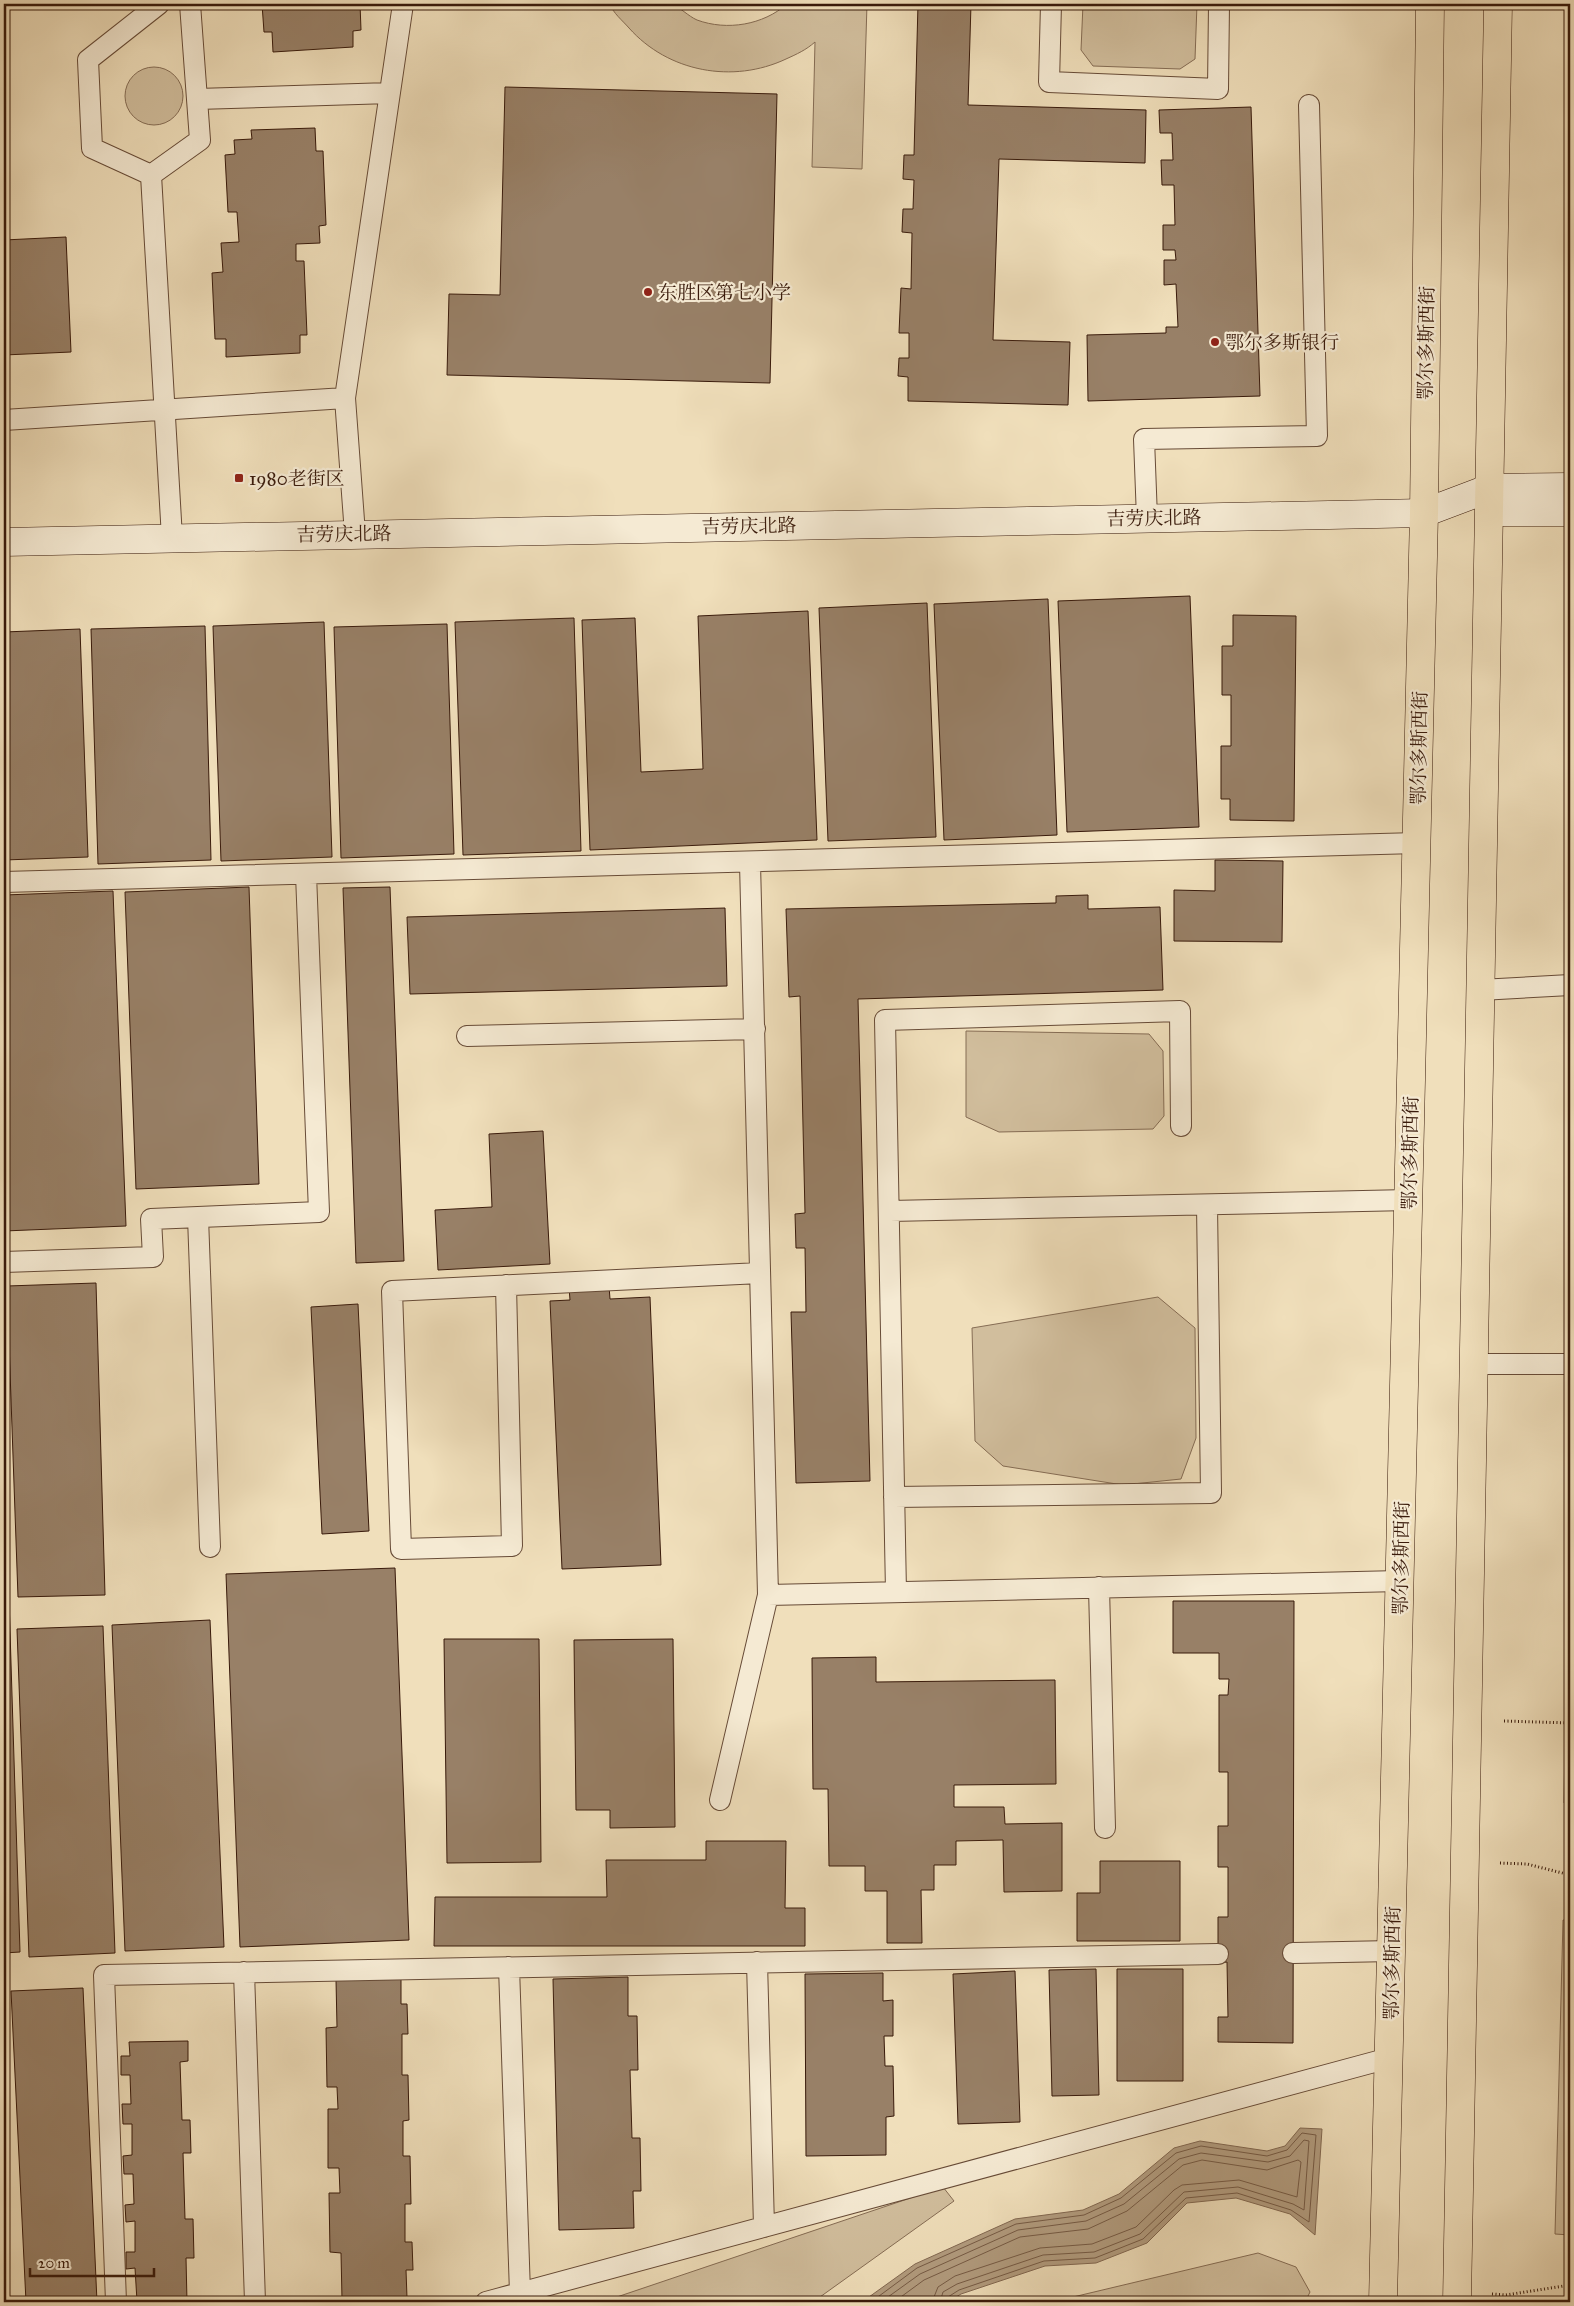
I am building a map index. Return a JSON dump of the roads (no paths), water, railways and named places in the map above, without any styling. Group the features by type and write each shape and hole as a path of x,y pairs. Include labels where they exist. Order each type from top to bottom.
{"main road":[{"name":"鄂尔多斯西街","path":"1384,2302 1424,512 1430,4"},
{"path":"1457,2298 1498,4"},
{"path":"1490,500 1570,487"},
{"name":"吉劳庆北路","path":"4,542 1424,512 1490,500"},
{"path":"1490,500 1570,512"}],"lane":[{"path":"151,175 92,148 88,60 159,4"},
{"path":"151,175 200,140 190,4"},
{"path":"355,534 345,398 403,4"},
{"path":"1051,4 1049,82 1218,90 1219,4"},
{"path":"197,99 390,93"},
{"path":"1147,518 1144,439 1317,436 1309,105"},
{"path":"151,175 172,538"},
{"path":"4,420 345,398"},
{"path":"4,882 750,863 1417,843"},
{"path":"720,1800 768,1595 750,863"},
{"path":"4,1262 152,1257 151,1219 319,1212 306,874"},
{"path":"1480,990 1570,984"},
{"path":"896,1592 885,1020 1180,1011 1181,1126"},
{"path":"466,1036 755,1029"},
{"path":"890,1211 1409,1200"},
{"path":"894,1497 1211,1492 1208,1205"},
{"path":"198,1217 210,1547"},
{"path":"506,1285 512,1546 401,1549 392,1291 506,1285 760,1273"},
{"path":"1474,1364 1570,1364"},
{"path":"768,1595 1400,1580"},
{"path":"1099,1587 1105,1828"},
{"path":"1293,1953 1392,1951"},
{"path":"116,2302 104,1975 1218,1954"},
{"path":"758,1962 764,2227"},
{"path":"510,1967 520,2293"},
{"path":"244,1972 255,2302"},
{"path":"486,2302 1389,2058"}],"water":[{"path":"1300,2128 1322,2129 1315,2235 1290,2214 1236,2198 1187,2203 1147,2243 1096,2263 1045,2266 961,2294 948,2302 862,2302 915,2264 1015,2219 1083,2210 1119,2194 1174,2148 1200,2141 1267,2151 1285,2146"}],"place":[{"name":"东胜区第七小学","path":"648,292"},
{"name":"鄂尔多斯银行","path":"1215,342"},
{"name":"1980老街区","path":"239,478"}]}
